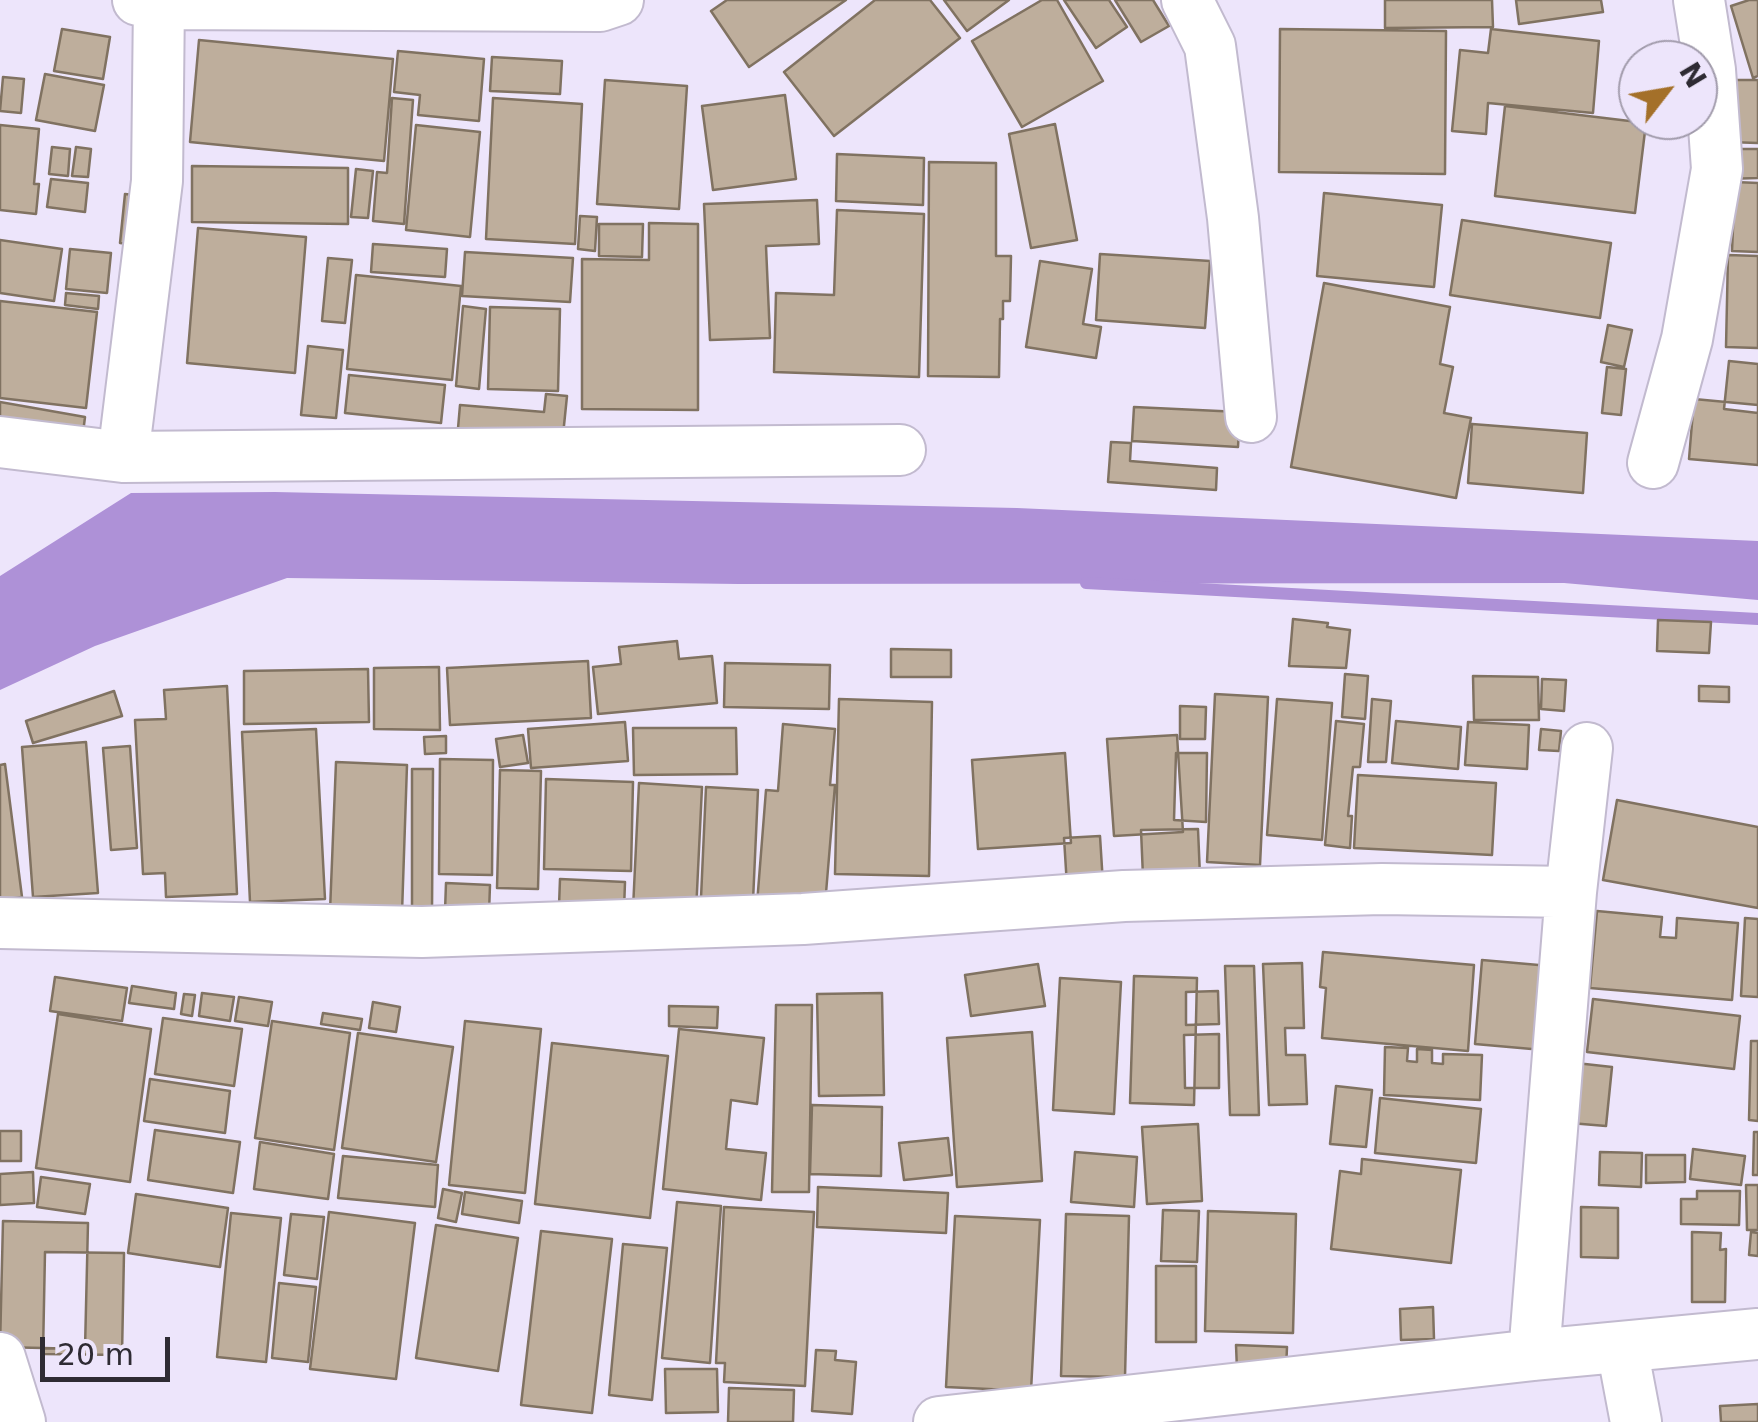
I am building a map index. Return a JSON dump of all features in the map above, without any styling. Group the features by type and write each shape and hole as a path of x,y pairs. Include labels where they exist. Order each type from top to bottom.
{"street":[{"path":"122,457 157,181 152,1 600,6 618,0"},
{"path":"1187,0 1210,46 1251,417"},
{"path":"1654,464 1686,338 1717,169 1710,70 1698,0"},
{"path":"0,442 122,457 900,450"},
{"path":"1534,1355 1571,892 1587,748"},
{"path":"0,924 422,932 803,919 1124,896 1382,889 1571,892"},
{"path":"939,1422 1534,1355 1758,1334"},
{"path":"1622,1348 1636,1422"},
{"path":"0,1358 20,1422"}],"shaded area":[{"path":"275,492 1017,508 1758,541 1758,600 1564,583 738,584 287,578 95,646 0,690 0,576 131,493"}],"building":[{"path":"727,0 846,0 749,67 711,11"},
{"path":"875,0 930,0 960,38 834,136 784,72"},
{"path":"944,0 1009,0 967,31"},
{"path":"1042,0 1057,0 1103,81 1022,127 972,41"},
{"path":"1064,0 1109,0 1127,27 1096,48"},
{"path":"1115,0 1153,0 1169,26 1141,42"},
{"path":"1385,0 1492,0 1493,27 1385,28"},
{"path":"1516,0 1601,0 1603,12 1519,24"},
{"path":"1758,0 1758,76 1753,78 1731,6"},
{"path":"62,29 110,37 103,79 54,71"},
{"path":"1280,29 1446,31 1445,174 1279,172"},
{"path":"1491,29 1599,41 1593,113 1488,103 1486,134 1452,131 1460,50 1488,53"},
{"path":"199,40 393,59 384,161 190,142"},
{"path":"398,51 484,59 479,121 418,115 420,95 394,92"},
{"path":"492,57 562,61 560,94 490,91"},
{"path":"45,74 104,85 95,131 36,120"},
{"path":"3,77 24,79 21,113 0,111"},
{"path":"605,80 687,86 679,209 597,204"},
{"path":"1729,80 1758,80 1758,143 1728,142"},
{"path":"785,95 796,179 713,190 702,106"},
{"path":"392,98 413,100 404,224 373,221 377,172 387,173"},
{"path":"493,98 582,104 575,244 486,239"},
{"path":"1505,106 1618,120 1618,140 1644,140 1635,213 1495,196"},
{"path":"1055,124 1077,240 1031,248 1009,134"},
{"path":"0,125 39,129 34,184 39,184 36,214 0,210"},
{"path":"416,125 480,132 470,237 406,230"},
{"path":"52,147 70,149 68,176 49,174"},
{"path":"76,147 91,149 88,177 72,176"},
{"path":"1726,149 1758,149 1758,178 1725,179"},
{"path":"837,154 924,158 923,205 836,201"},
{"path":"929,162 996,163 996,256 1011,256 1010,301 1003,301 1000,319 999,377 928,376"},
{"path":"192,166 348,168 348,224 192,222"},
{"path":"356,169 373,171 368,218 351,217"},
{"path":"51,179 88,183 85,212 47,207"},
{"path":"1735,182 1758,183 1758,252 1732,251"},
{"path":"1324,193 1442,205 1434,287 1317,276"},
{"path":"125,194 151,197 146,246 120,243"},
{"path":"817,200 819,244 766,246 770,338 710,340 704,204"},
{"path":"837,210 924,214 919,377 774,372 776,293 834,295"},
{"path":"580,216 597,217 595,251 578,249"},
{"path":"1462,220 1611,243 1600,318 1450,295"},
{"path":"649,223 698,224 698,410 582,409 582,259 649,260"},
{"path":"599,224 643,224 642,257 599,256"},
{"path":"198,228 306,237 295,373 187,363"},
{"path":"0,240 62,249 54,301 0,293"},
{"path":"373,244 447,249 445,277 371,272"},
{"path":"70,249 111,253 107,293 66,289"},
{"path":"465,252 573,258 570,302 462,296"},
{"path":"1100,254 1210,261 1205,328 1096,320"},
{"path":"1728,255 1758,256 1758,348 1726,347"},
{"path":"328,258 352,260 345,323 322,321"},
{"path":"1040,261 1092,269 1083,324 1101,327 1096,358 1026,347"},
{"path":"356,275 461,286 452,380 347,369"},
{"path":"1324,283 1450,307 1440,364 1453,367 1444,413 1471,418 1456,498 1291,467"},
{"path":"66,293 99,296 98,309 65,305"},
{"path":"0,301 97,312 86,408 0,398"},
{"path":"463,306 486,309 479,389 456,386"},
{"path":"490,307 560,309 558,391 488,389"},
{"path":"1608,325 1632,330 1624,367 1601,362"},
{"path":"308,346 343,350 336,418 301,415"},
{"path":"1729,361 1758,364 1758,413 1724,409"},
{"path":"1607,367 1626,369 1621,415 1602,413"},
{"path":"349,375 445,385 441,423 345,413"},
{"path":"546,394 567,396 562,445 457,440 460,405 544,412"},
{"path":"1694,399 1758,405 1758,465 1689,459"},
{"path":"0,402 85,417 83,433 0,419"},
{"path":"1134,407 1240,412 1238,447 1132,441"},
{"path":"1472,424 1587,433 1583,493 1468,483"},
{"path":"1111,442 1131,443 1130,461 1217,468 1216,490 1108,482"},
{"path":"1293,619 1350,630 1346,668 1289,666"},
{"path":"1658,620 1711,622 1709,653 1657,651"},
{"path":"677,641 679,659 712,656 717,703 598,714 593,667 621,664 619,647"},
{"path":"891,649 951,650 951,677 891,677"},
{"path":"588,661 591,718 450,725 447,668"},
{"path":"725,663 830,665 829,709 724,707"},
{"path":"439,667 440,730 374,729 374,668"},
{"path":"368,669 369,722 244,724 244,671"},
{"path":"1345,674 1368,676 1365,719 1342,717"},
{"path":"1473,676 1538,677 1539,720 1474,720"},
{"path":"1542,679 1566,680 1564,711 1541,709"},
{"path":"227,686 237,894 166,897 165,873 143,874 135,720 166,719 164,690"},
{"path":"1699,686 1729,687 1729,702 1699,701"},
{"path":"114,691 122,716 33,743 26,721"},
{"path":"1215,694 1268,697 1260,865 1207,862"},
{"path":"839,699 932,702 929,876 835,874"},
{"path":"1277,699 1332,703 1322,840 1267,835"},
{"path":"1372,699 1391,701 1386,762 1368,762"},
{"path":"1180,706 1206,707 1205,739 1180,739"},
{"path":"1336,721 1364,724 1360,767 1353,767 1348,816 1352,816 1350,848 1325,845"},
{"path":"1396,721 1461,727 1458,769 1392,763"},
{"path":"625,722 628,761 531,768 528,729"},
{"path":"1468,722 1529,725 1527,769 1465,765"},
{"path":"783,724 835,729 830,785 835,785 826,893 757,904 766,790 778,791"},
{"path":"633,728 736,728 737,774 634,775"},
{"path":"316,729 325,899 250,902 242,732"},
{"path":"1541,729 1561,731 1559,751 1539,750"},
{"path":"523,735 528,763 500,767 496,739"},
{"path":"1177,735 1183,832 1114,836 1107,739"},
{"path":"446,736 446,753 425,754 424,737"},
{"path":"86,742 98,893 33,897 22,747"},
{"path":"130,746 137,848 111,850 103,748"},
{"path":"1065,753 1071,843 978,849 972,760"},
{"path":"1176,753 1207,753 1206,822 1174,820"},
{"path":"440,759 493,760 492,875 439,874"},
{"path":"336,762 407,765 402,913 330,911"},
{"path":"5,764 22,897 0,900 0,765"},
{"path":"412,769 433,769 432,911 412,910"},
{"path":"500,770 541,771 538,889 497,888"},
{"path":"1358,775 1496,783 1492,855 1354,848"},
{"path":"546,779 633,782 631,871 544,869"},
{"path":"639,783 702,787 696,912 633,909"},
{"path":"706,787 758,790 753,901 701,898"},
{"path":"1617,800 1758,827 1758,908 1603,880"},
{"path":"1198,829 1200,876 1143,877 1141,830"},
{"path":"1100,836 1103,884 1067,886 1064,838"},
{"path":"560,879 625,882 624,910 559,906"},
{"path":"446,883 490,885 489,913 445,911"},
{"path":"1597,911 1662,917 1660,937 1676,938 1677,918 1738,923 1732,1000 1590,988"},
{"path":"1745,918 1758,919 1758,997 1741,996"},
{"path":"1323,952 1474,965 1468,1051 1322,1038 1326,988 1320,987"},
{"path":"1482,960 1550,966 1543,1050 1475,1044"},
{"path":"1302,963 1304,1028 1285,1028 1286,1055 1305,1055 1307,1104 1269,1105 1263,964"},
{"path":"1038,964 1045,1006 971,1016 965,975"},
{"path":"1225,966 1254,966 1259,1115 1230,1115"},
{"path":"1134,976 1197,978 1194,1105 1130,1103"},
{"path":"55,977 127,988 122,1021 50,1011"},
{"path":"1060,978 1121,982 1114,1114 1053,1110"},
{"path":"132,986 176,993 174,1009 129,1003"},
{"path":"1218,991 1219,1024 1186,1025 1186,992"},
{"path":"202,993 234,997 230,1021 199,1016"},
{"path":"882,993 884,1095 819,1096 817,994"},
{"path":"184,994 195,995 192,1016 181,1014"},
{"path":"239,997 272,1002 268,1026 235,1021"},
{"path":"1593,999 1740,1016 1734,1069 1587,1052"},
{"path":"373,1002 400,1007 396,1032 369,1028"},
{"path":"776,1005 812,1005 809,1192 772,1192"},
{"path":"669,1006 718,1007 717,1028 669,1026"},
{"path":"323,1013 362,1019 360,1030 321,1024"},
{"path":"58,1014 151,1029 130,1182 36,1168"},
{"path":"163,1018 242,1029 234,1086 155,1074"},
{"path":"272,1021 350,1033 334,1150 255,1138"},
{"path":"465,1021 541,1029 525,1193 449,1185"},
{"path":"679,1029 764,1038 757,1104 731,1100 726,1149 766,1153 761,1200 663,1189"},
{"path":"1032,1032 1042,1181 957,1187 947,1038"},
{"path":"358,1033 453,1047 436,1162 342,1148"},
{"path":"1219,1034 1219,1088 1185,1088 1184,1035"},
{"path":"1751,1041 1758,1041 1758,1121 1749,1120"},
{"path":"552,1043 668,1056 650,1218 535,1204"},
{"path":"1385,1047 1408,1048 1407,1061 1417,1062 1417,1049 1432,1050 1432,1063 1443,1064 1443,1054 1482,1055 1480,1100 1384,1095"},
{"path":"1576,1063 1612,1067 1606,1126 1570,1123"},
{"path":"150,1079 230,1091 225,1133 144,1121"},
{"path":"1336,1086 1372,1090 1366,1147 1330,1144"},
{"path":"1380,1098 1481,1109 1476,1163 1375,1153"},
{"path":"812,1105 882,1107 881,1176 810,1174"},
{"path":"1198,1124 1202,1201 1147,1204 1142,1127"},
{"path":"155,1130 240,1142 233,1193 148,1180"},
{"path":"0,1131 21,1131 21,1161 0,1161"},
{"path":"1754,1132 1758,1132 1758,1175 1753,1175"},
{"path":"948,1138 952,1175 904,1180 899,1143"},
{"path":"260,1142 334,1154 328,1199 254,1189"},
{"path":"1693,1149 1745,1156 1741,1185 1690,1179"},
{"path":"1075,1152 1137,1157 1134,1207 1071,1202"},
{"path":"1600,1152 1642,1153 1641,1187 1599,1185"},
{"path":"1646,1155 1685,1155 1685,1182 1646,1183"},
{"path":"343,1156 438,1165 435,1207 338,1198"},
{"path":"1362,1159 1461,1170 1451,1263 1331,1249 1340,1171 1361,1174"},
{"path":"33,1172 34,1203 0,1205 0,1174"},
{"path":"41,1177 90,1184 85,1214 37,1207"},
{"path":"1746,1185 1758,1185 1758,1230 1747,1230"},
{"path":"818,1187 948,1193 946,1233 817,1227"},
{"path":"443,1189 462,1193 456,1222 438,1218"},
{"path":"1697,1191 1740,1191 1739,1225 1681,1224 1681,1199 1697,1199"},
{"path":"465,1192 522,1201 519,1223 462,1214"},
{"path":"136,1194 228,1208 220,1267 128,1253"},
{"path":"677,1202 721,1206 710,1363 662,1358"},
{"path":"724,1207 814,1212 805,1386 724,1382 725,1363 716,1363"},
{"path":"1581,1207 1618,1208 1618,1258 1581,1257"},
{"path":"1163,1210 1199,1211 1197,1262 1161,1261"},
{"path":"1208,1211 1296,1214 1293,1333 1205,1331"},
{"path":"329,1212 415,1223 396,1379 310,1369"},
{"path":"231,1213 281,1218 266,1362 217,1357"},
{"path":"291,1214 324,1217 317,1279 284,1275"},
{"path":"1066,1214 1129,1216 1125,1377 1061,1376"},
{"path":"955,1216 1040,1220 1031,1391 946,1387"},
{"path":"3,1221 88,1223 85,1349 0,1347"},
{"path":"436,1225 518,1238 498,1371 416,1358"},
{"path":"541,1231 612,1239 592,1413 521,1405"},
{"path":"1692,1232 1721,1233 1720,1250 1726,1249 1725,1302 1692,1302"},
{"path":"1751,1232 1758,1233 1758,1256 1749,1255"},
{"path":"623,1244 667,1248 652,1400 609,1395"},
{"path":"45,1252 124,1253 122,1355 43,1354"},
{"path":"1156,1266 1196,1266 1196,1342 1156,1342"},
{"path":"279,1283 316,1287 308,1362 272,1358"},
{"path":"1433,1307 1434,1339 1401,1340 1400,1309"},
{"path":"1236,1345 1287,1347 1286,1371 1237,1370"},
{"path":"816,1350 836,1351 835,1360 856,1362 852,1414 812,1411"},
{"path":"665,1369 717,1369 718,1412 666,1413"},
{"path":"729,1388 794,1390 793,1422 728,1422"},
{"path":"1758,1404 1758,1422 1721,1422 1720,1406"}],"waterway":[{"path":"1086,583 1758,619"}]}
